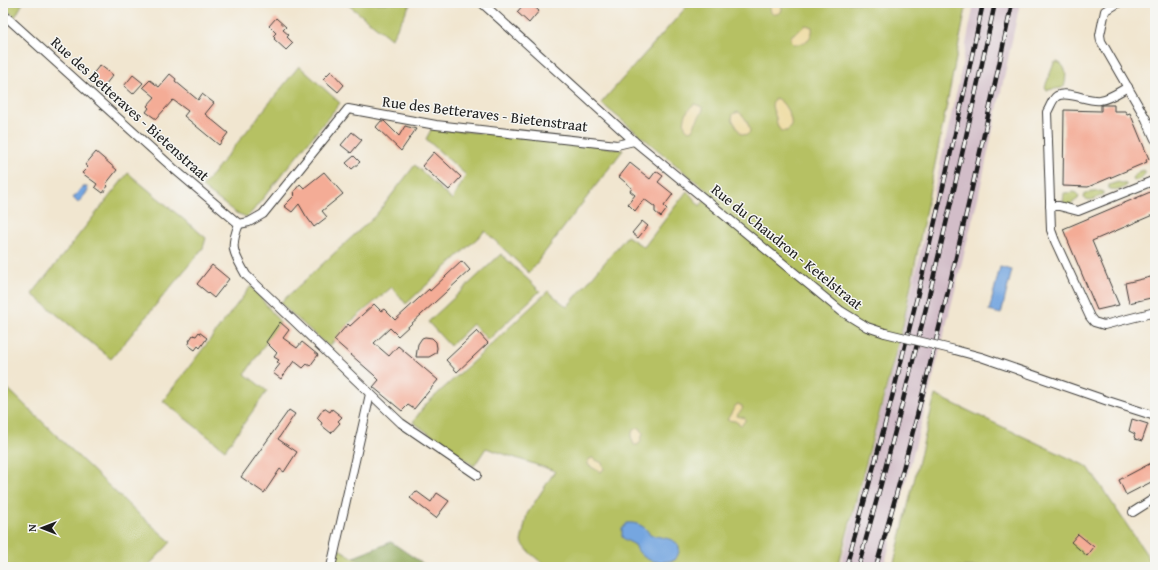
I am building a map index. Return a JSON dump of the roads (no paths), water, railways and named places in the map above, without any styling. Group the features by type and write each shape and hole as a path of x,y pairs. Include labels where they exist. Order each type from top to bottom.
{"street":[{"name":"Rue du Chaudron - Ketelstraat","path":"482,3 634,141 841,311 867,327 980,357 1155,416"},
{"path":"1115,5 1105,11 1100,35 1103,45 1146,119 1155,140"},
{"name":"Rue des Betteraves - Bietenstraat","path":"3,14 173,168 239,224 249,222 263,214 348,109 436,125 617,145 634,141"},
{"path":"1128,87 1108,98 1099,101 1066,94 1057,96 1053,101 1048,112 1051,230 1090,317 1094,322 1104,324 1155,312"},
{"path":"1050,206 1059,206 1078,211 1155,180"},
{"path":"239,224 234,237 233,251 246,275 401,423 477,475"},
{"path":"331,567 370,394"},
{"path":"1133,512 1155,498"}],"water":[{"path":"82,187 87,187 88,191 78,203 73,198"},
{"path":"1000,267 1012,270 1001,314 989,311"},
{"path":"627,523 640,525 646,529 650,535 667,538 677,543 679,553 675,560 655,562 642,555 635,545 622,537 622,529"}],"railway":[{"path":"846,567 866,497 920,286 953,145 983,3"},
{"path":"858,567 914,357 964,145 995,3"},
{"path":"876,567 932,357 982,145 1012,3"}]}
